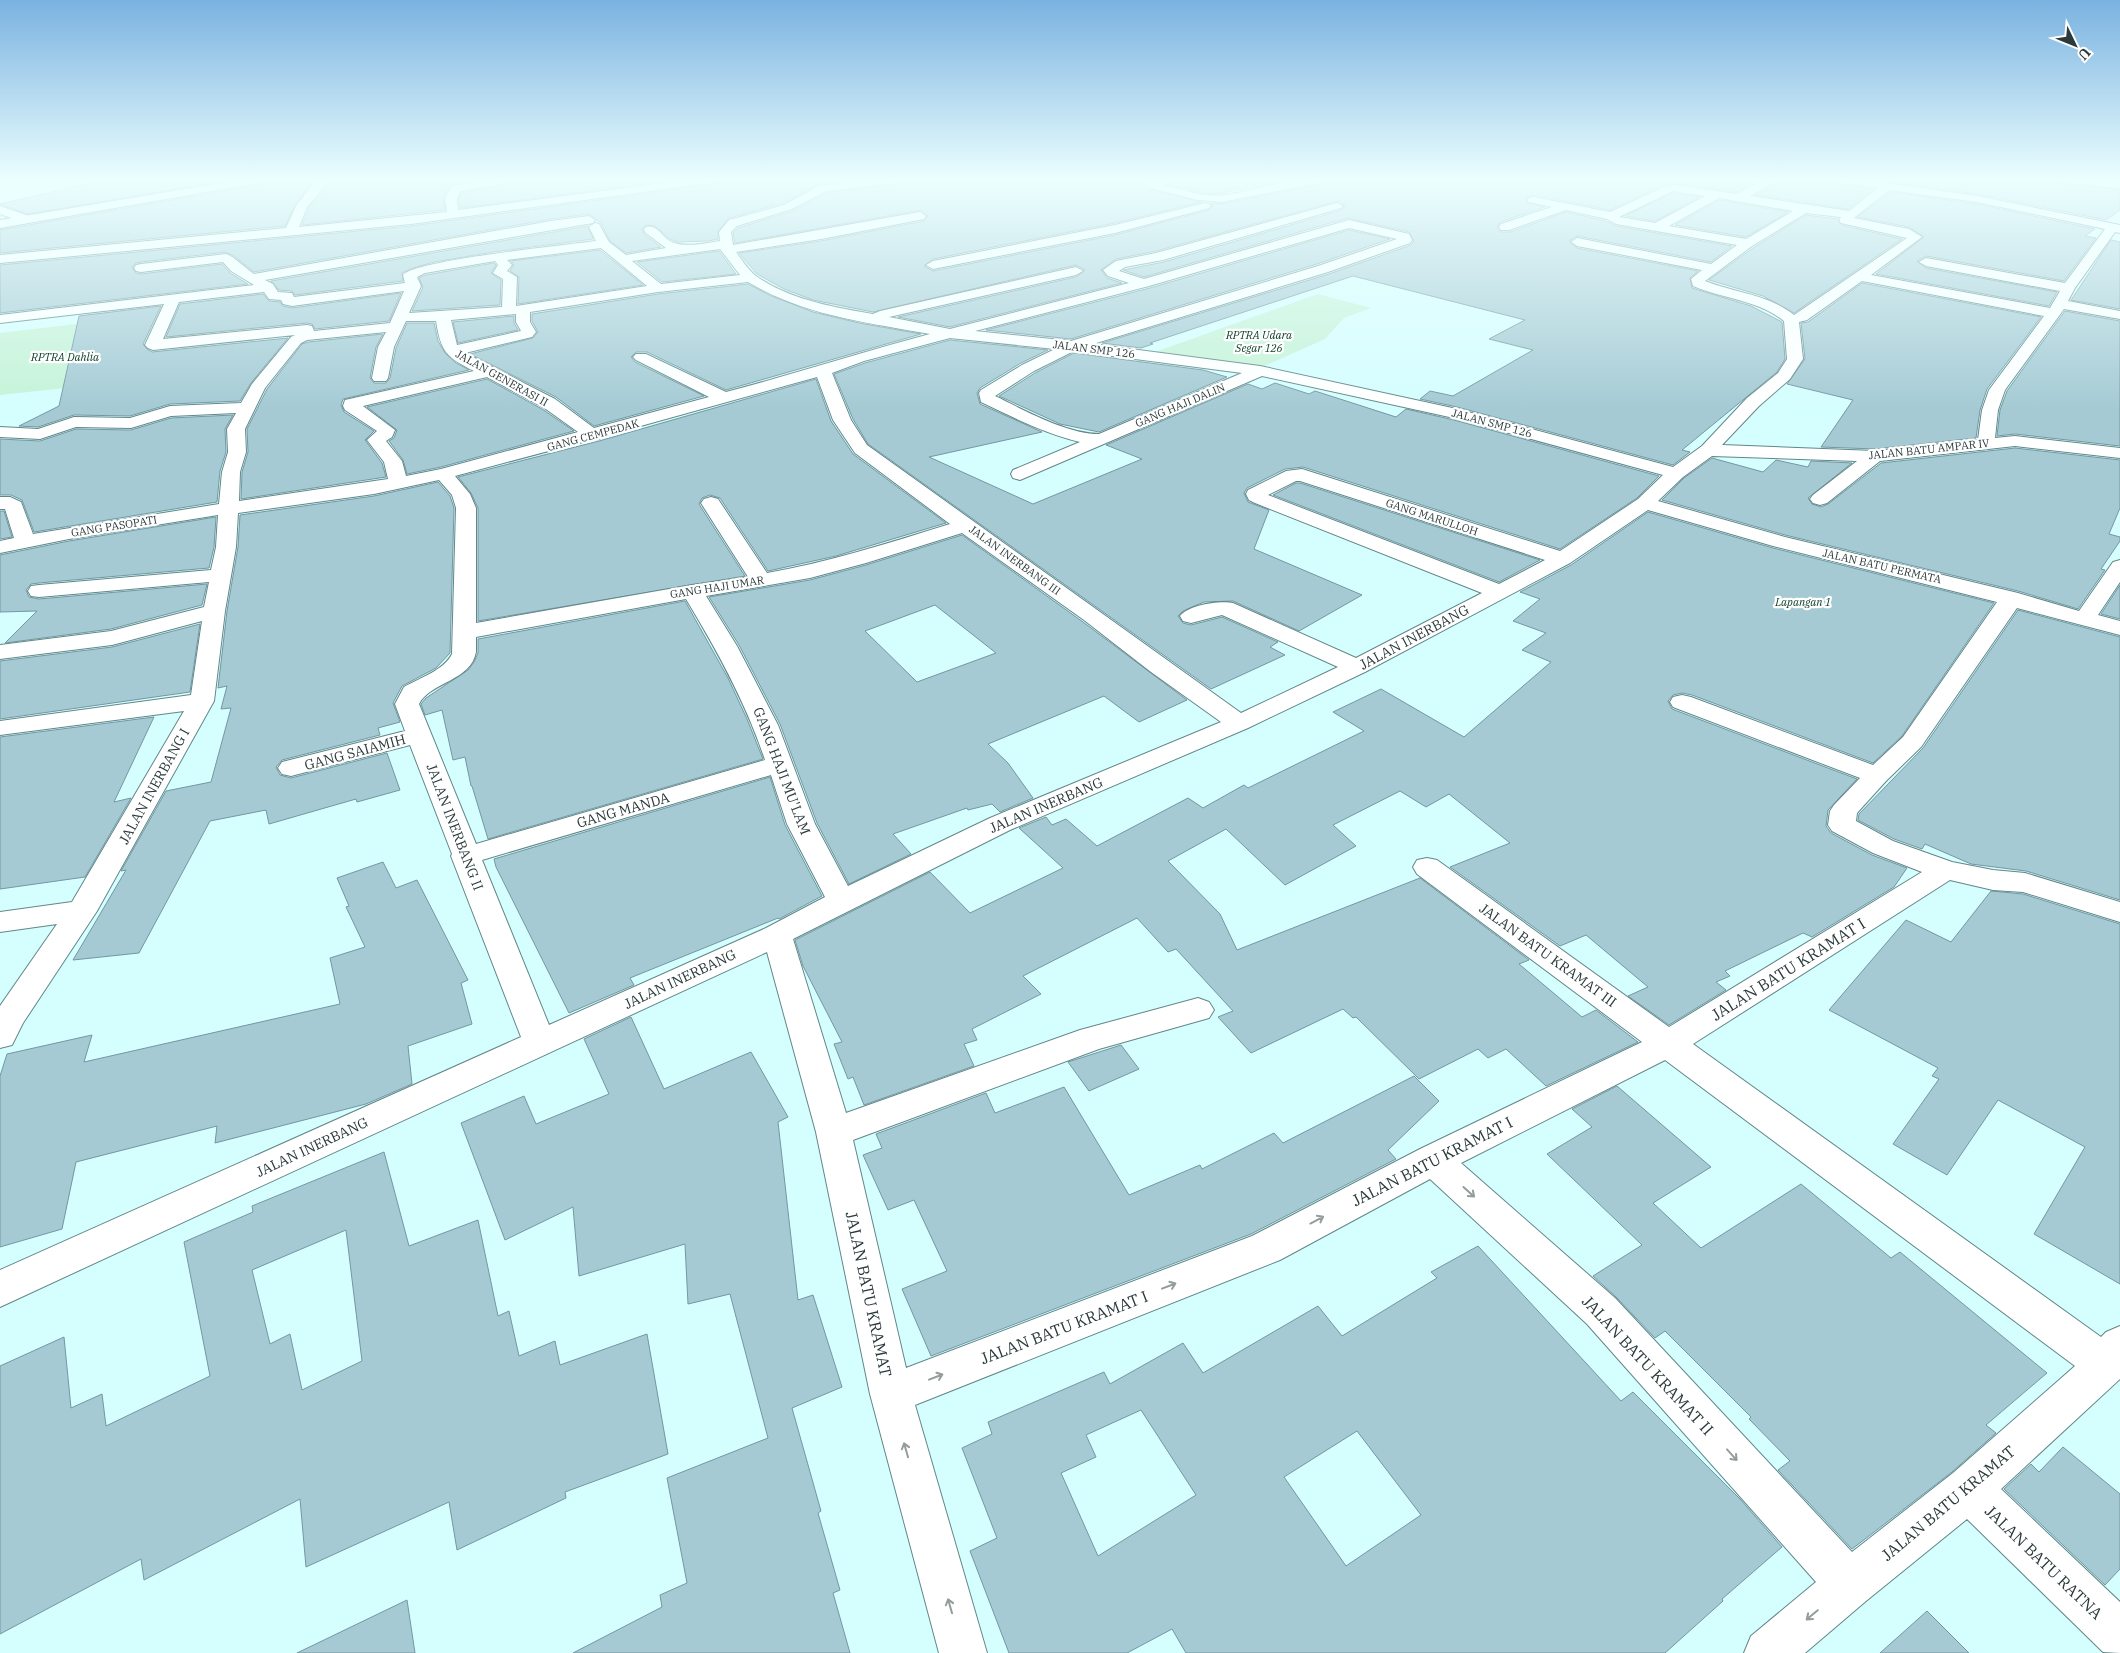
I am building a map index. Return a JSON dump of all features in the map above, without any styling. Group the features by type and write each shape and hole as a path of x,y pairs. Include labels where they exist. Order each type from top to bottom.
{"street":[{"path":"0,259 27,256"},
{"path":"139,285 142,262 148,258 147,256"},
{"path":"252,278 379,256"},
{"path":"414,286 410,275 414,272 505,256"},
{"path":"619,256 658,288"},
{"path":"631,258 645,256"},
{"name":"JALAN SMP 126","path":"734,256 750,278 793,301 820,309 950,333 1072,346 1260,371 1457,414 1676,473"},
{"path":"932,266 979,256"},
{"path":"1144,283 1113,273 1110,270 1121,264 1160,256"},
{"name":"GANG CEMPEDAK","path":"229,508 399,484 443,474 593,435 823,371 859,358 1144,283 1235,256"},
{"name":"GANG CEMPEDAK","path":"1072,346 1360,256"},
{"path":"1650,256 1712,268"},
{"path":"1729,256 1698,279 1698,283 1772,306 1791,320 1802,317 1889,256"},
{"path":"1986,443 1990,410 1997,390 2056,309 2068,288 2094,256"},
{"path":"452,351 528,334 529,332 516,310 510,277 500,273 500,270 505,266 498,257"},
{"path":"0,319 139,285 224,258 268,287 274,296 287,296 288,301 292,302 414,286"},
{"path":"1926,262 2068,288"},
{"path":"869,318 1076,271"},
{"path":"1860,277 2056,309 2120,315"},
{"path":"304,336 398,322 410,318 516,310 658,288 750,278"},
{"path":"139,285 174,298 268,287"},
{"path":"380,378 386,347 414,286"},
{"path":"174,298 154,345 307,329 304,336"},
{"name":"JALAN GENERASI II","path":"443,316 446,335 452,351 549,403 593,435"},
{"name":"JALAN INERBANG","path":"0,1289 777,935 1000,824 1239,723 1357,667 1563,558 1644,503 1676,473 1708,450 1753,402 1784,376 1795,359 1791,320"},
{"name":"JALAN INERBANG I","path":"3,1024 82,911 202,701 214,611 221,575 231,472 237,452 236,429 258,387 296,340 304,336"},
{"path":"1072,346 1028,368 987,393 987,398 1084,438 1100,439"},
{"path":"369,349 386,347"},
{"path":"641,357 725,398"},
{"name":"JALAN INERBANG III","path":"823,371 842,420 862,449 933,503 1092,615 1159,667 1239,723"},
{"name":"GANG HAJI DALIN","path":"1020,474 1260,371"},
{"path":"399,484 393,460 376,442 386,433 386,430 351,406 351,404 489,372"},
{"path":"0,432 40,434 74,422 131,423 170,411 246,408"},
{"name":"JALAN BATU AMPAR IV","path":"1708,450 1875,456 2015,441 2120,453"},
{"path":"1820,499 1875,456"},
{"name":"JALAN INERBANG II","path":"443,474 460,494 466,508 464,654 459,663 446,673 413,692 407,704 465,856 512,966 540,1043"},
{"name":"GANG MARULLOH","path":"1499,592 1256,496 1256,494 1293,475 1302,475 1563,558"},
{"path":"0,503 10,503 14,506 25,542"},
{"path":"711,503 761,581"},
{"name":"JALAN BATU PERMATA","path":"1644,503 1780,542 2010,598 2120,628"},
{"name":"GANG PASOPATI","path":"0,547 229,508"},
{"name":"GANG HAJI UMAR","path":"464,632 692,590 761,581 835,566 966,525"},
{"path":"2085,618 2120,566"},
{"path":"39,591 221,575"},
{"name":"GANG HAJI MU'LAM","path":"692,590 726,646 752,695 766,725 801,824 842,901"},
{"path":"2010,598 2006,607 1912,742 1877,775 1844,811 1842,825 1883,847 1946,870 1993,880 2025,883 2120,912"},
{"path":"1192,616 1214,609 1225,608 1357,667"},
{"path":"0,652 112,638 214,611"},
{"path":"0,728 202,701"},
{"path":"1682,702 1877,775"},
{"name":"GANG SAIAMIH","path":"291,768 419,735"},
{"name":"GANG MANDA","path":"465,856 780,764"},
{"name":"JALAN BATU KRAMAT III","path":"1427,867 1669,1043 2113,1355"},
{"name":"JALAN BATU KRAMAT I","path":"891,1394 1266,1248 1433,1160 1669,1043 1946,870"},
{"path":"0,922 82,911"},
{"name":"JALAN BATU KRAMAT","path":"777,935 834,1132 891,1394 963,1653"},
{"path":"834,1132 1092,1039 1198,1010"},
{"name":"JALAN BATU KRAMAT II","path":"1433,1160 1601,1311 1850,1584"},
{"name":"JALAN BATU KRAMAT","path":"1768,1653 1850,1584 1969,1489 2113,1355"},
{"name":"JALAN BATU RATNA","path":"1969,1489 2120,1635"}],"green space":[{"name":"RPTRA Udara Segar 126","path":"1318,294 1371,308 1344,318 1325,339 1262,367 1155,352"},
{"name":"RPTRA Dahlia","path":"136,317 103,384 0,395 0,333"}],"building":[{"path":"93,256 191,256 141,262 136,263 132,267 136,273 141,274 222,264 230,273 248,284 0,313 0,265"},
{"path":"234,256 343,256 254,272"},
{"path":"414,256 469,256 413,268 402,273 403,281 295,295 292,291 279,290 271,281"},
{"path":"550,256 608,256 643,285 518,304 519,277 510,271 514,265 511,261"},
{"path":"681,256 723,256 736,274 662,282 637,262"},
{"path":"742,256 947,256 933,259 924,266 933,271 1008,256 1130,256 1116,259 1101,270 1107,278 1122,283 950,327 898,317 1076,277 1085,270 1076,265 873,312 813,300 784,289 757,274"},
{"path":"1184,256 1216,256 1144,277 1123,270"},
{"path":"1259,256 1340,256 1071,339 986,330 1150,288"},
{"path":"1380,256 1620,256 1698,271 1690,278 1692,288 1751,306 1782,322 1785,359 1777,372 1682,450 1690,452 1673,465 1457,407 1420,399 1430,391 1453,396 1533,350 1489,339 1525,320 1353,276 1150,343 1153,344 1141,348 1102,343 1329,274"},
{"path":"1681,256 1719,256 1711,262"},
{"path":"1742,256 1877,256 1794,313 1763,296 1709,280"},
{"path":"1899,256 1926,256 1917,261 1926,268 2057,292 2049,306 1876,274"},
{"path":"1927,256 2083,256 2064,281"},
{"path":"2100,256 2120,256 2120,309 2071,300"},
{"path":"494,263 496,265 491,273 501,280 500,305 412,311 423,287 419,278 426,275"},
{"path":"1862,283 2041,317 1987,389 1980,410 1976,438 1875,449 1821,447 1853,400 1787,384 1805,359 1801,323 1808,322"},
{"path":"748,284 769,295 813,312 859,323 921,334 726,390 647,352 636,352 631,357 635,362 704,396 594,426 556,397 470,354 533,338 538,332 532,321 532,314 658,294"},
{"path":"401,293 389,321 315,329 312,324 307,323 166,337 180,304 263,294 269,301 280,302 283,306 292,308"},
{"path":"161,306 143,344 152,352 288,338 251,383 240,401 170,404 130,416 74,415 38,427 19,426 59,406 79,316"},
{"path":"2065,311 2120,321 2120,446 2015,434 1997,436 2000,410 2007,391"},
{"path":"514,316 514,323 518,330 458,343 453,322"},
{"path":"407,323 434,323 438,341 445,353 456,363 469,370 343,399 341,405 344,412 374,431 365,440 382,463 386,477 241,499 242,472 248,452 247,429 267,389 302,344 383,334 376,347 370,378 374,383 386,383 390,378 396,348"},
{"path":"950,340 1048,350 1021,363 980,388 977,393 980,404 1042,432 929,457 1033,504 1142,459 1106,445 1248,384 1262,389 1275,383 1309,394 1315,391 1396,417 1406,409 1454,420 1659,476 1637,498 1560,549 1303,467 1285,469 1247,488 1244,493 1248,502 1269,510 1254,549 1362,595 1299,631 1233,601 1204,602 1183,611 1178,616 1183,623 1191,625 1222,617 1278,642 1270,647 1285,655 1211,689 868,444 853,419 834,374 865,363"},
{"path":"1074,353 1203,370 1227,377 1099,432 1060,424 999,396 1035,373"},
{"path":"487,379 542,409 574,431 441,467 407,474 403,460 389,441 394,438 397,430 367,407"},
{"path":"816,379 831,421 853,454 946,523 836,556 768,571 720,498 710,495 702,498 699,504 745,576 478,621 478,508 471,493 458,477 599,441"},
{"path":"233,415 225,429 226,452 220,471 217,502 34,532 22,500 11,495 0,495 0,439 40,441 76,429 131,430 171,418"},
{"path":"2015,448 2120,460 2120,508 2109,534 2120,537 2120,541 2101,569 2105,570 2078,609 2018,591 1785,535 1662,500 1684,478 1712,458 1763,472 1776,460 1808,467 1811,461 1852,463 1808,498 1812,504 1821,507 1828,504 1881,463"},
{"path":"438,482 450,496 454,508 450,653 436,668 402,686 393,703 400,722 378,728 380,735 282,760 276,767 280,775 291,778 387,753 400,790 357,802 356,799 269,824 266,810 210,821 139,953 73,960 126,870 121,871 166,791 211,782 231,708 221,709 227,686 218,688 227,611 238,547 240,515 374,496"},
{"path":"1296,483 1540,560 1499,582 1273,495"},
{"path":"0,511 4,511 12,537 0,539"},
{"path":"1648,512 1773,548 1994,603 1902,736 1873,763 1692,695 1682,693 1673,695 1668,701 1672,709 1857,779 1828,810 1826,826 1831,833 1872,855 1907,868 1894,887 1812,937 1803,933 1725,971 1730,976 1716,982 1726,990 1669,1025 1628,996 1648,987 1586,935 1560,946 1450,867 1510,843 1449,794 1426,807 1400,791 1333,825 1356,846 1285,885 1226,829 1168,861 1220,914 1237,950 1420,878 1529,960 1519,964 1582,1017 1596,1010 1638,1042 1546,1086 1506,1049 1488,1058 1478,1049 1419,1079 1356,1017 1353,1018 1343,1009 1251,1053 1218,1017 1233,1011 1176,949 1168,952 1137,918 1023,976 1041,994 972,1029 977,1040 964,1044 974,1066 864,1105 853,1077 848,1079 834,1044 842,1042 803,966 795,940 930,872 970,913 1063,868 1019,828 1046,817 1052,825 1066,819 1097,846 1188,798 1203,808 1244,785 1248,788 1364,731 1333,712 1381,689 1464,737 1551,662 1522,650 1546,633 1513,621 1540,599 1520,592 1571,565"},
{"path":"216,517 214,547 209,568 39,583 31,584 26,590 29,597 39,599 207,584 202,605 111,629 5,643 37,611 0,612 0,555 69,541"},
{"path":"962,535 1187,700 1139,722 1104,696 988,744 1008,763 1033,798 1000,812 992,804 968,810 967,808 893,834 911,854 849,884 817,823 780,724 739,645 709,597 810,580 866,565","holes":["935,605 996,653 917,682 865,631"]},
{"path":"2120,585 2120,619 2101,614"},
{"path":"685,601 728,678 763,759 488,839 471,786 465,757 453,760 442,710 425,715 421,704 426,698 468,670 478,653 478,639"},
{"path":"2018,610 2120,637 2120,900 2026,871 1971,864 1925,844 1922,849 1894,839 1858,820 1859,814 1923,748"},
{"path":"200,624 190,692 0,719 0,661 112,647"},
{"path":"154,717 114,802 131,798 85,877 0,889 0,737"},
{"path":"770,777 785,825 822,896 779,919 630,978 634,985 569,1013 496,867 494,859"},
{"path":"383,862 396,888 417,880 468,980 461,983 472,1024 408,1046 412,1084 366,1104 215,1143 217,1126 76,1162 62,1229 0,1247 0,1076 7,1054 92,1035 84,1062 340,1004 330,958 365,947 346,907 349,906 337,878"},
{"path":"1991,891 2023,894 2120,924 2120,1284 2034,1234 2085,1147 1998,1100 1947,1175 1893,1144 1939,1079 1932,1076 1938,1068 1829,1010 1906,920 1951,942"},
{"path":"631,1017 664,1089 751,1052 788,1117 778,1122 798,1300 813,1295 842,1387 792,1408 821,1511 818,1513 840,1590 833,1593 850,1653 573,1653 662,1607 660,1595 687,1583 667,1478 768,1438 730,1294 688,1304 685,1244 579,1276 573,1207 505,1240 461,1123 524,1096 536,1124 609,1094 584,1039"},
{"path":"1121,1045 1139,1069 1089,1091 1068,1062"},
{"path":"1414,1076 1439,1101 1388,1150 1396,1159 1251,1234 931,1356 902,1289 947,1271 914,1200 888,1210 863,1155 882,1148 876,1134 986,1093 995,1113 1064,1087 1129,1195 1200,1165 1202,1169 1274,1133 1283,1143"},
{"path":"1617,1086 1711,1167 1653,1203 1701,1248 1801,1184 1891,1258 1900,1252 2047,1373 1986,1425 1996,1433 1952,1472 1852,1549 1778,1470 1790,1461 1749,1419 1751,1417 1665,1331 1655,1338 1593,1276 1642,1245 1547,1154 1592,1127 1572,1109"},
{"path":"384,1152 409,1246 478,1220 498,1316 509,1311 519,1356 555,1341 560,1365 647,1334 668,1454 565,1492 566,1498 457,1550 449,1502 306,1567 300,1499 144,1580 141,1559 0,1634 0,1366 64,1337 71,1408 102,1394 106,1426 210,1376 184,1242 253,1212 252,1206","holes":["346,1230 362,1361 302,1390 290,1334 270,1344 252,1270"]},
{"path":"1478,1246 1621,1401 1633,1392 1740,1499 1782,1547 1722,1599 1723,1601 1665,1653 1186,1653 1172,1629 1127,1653 1009,1653 970,1551 997,1538 962,1448 992,1434 988,1422 1104,1372 1110,1384 1183,1343 1203,1373 1318,1306 1342,1336 1437,1278 1431,1272","holes":["1141,1410 1196,1495 1098,1556 1061,1473 1096,1457 1086,1435","1357,1431 1421,1515 1346,1566 1284,1477"]},
{"path":"2063,1447 2120,1494 2120,1569 2105,1585 2004,1489 2031,1464 2039,1472"},
{"path":"407,1600 415,1653 297,1653"},
{"path":"1927,1611 1969,1653 1880,1653"}],"park label":[{"name":"Lapangan 1","path":"1803,602"}]}
